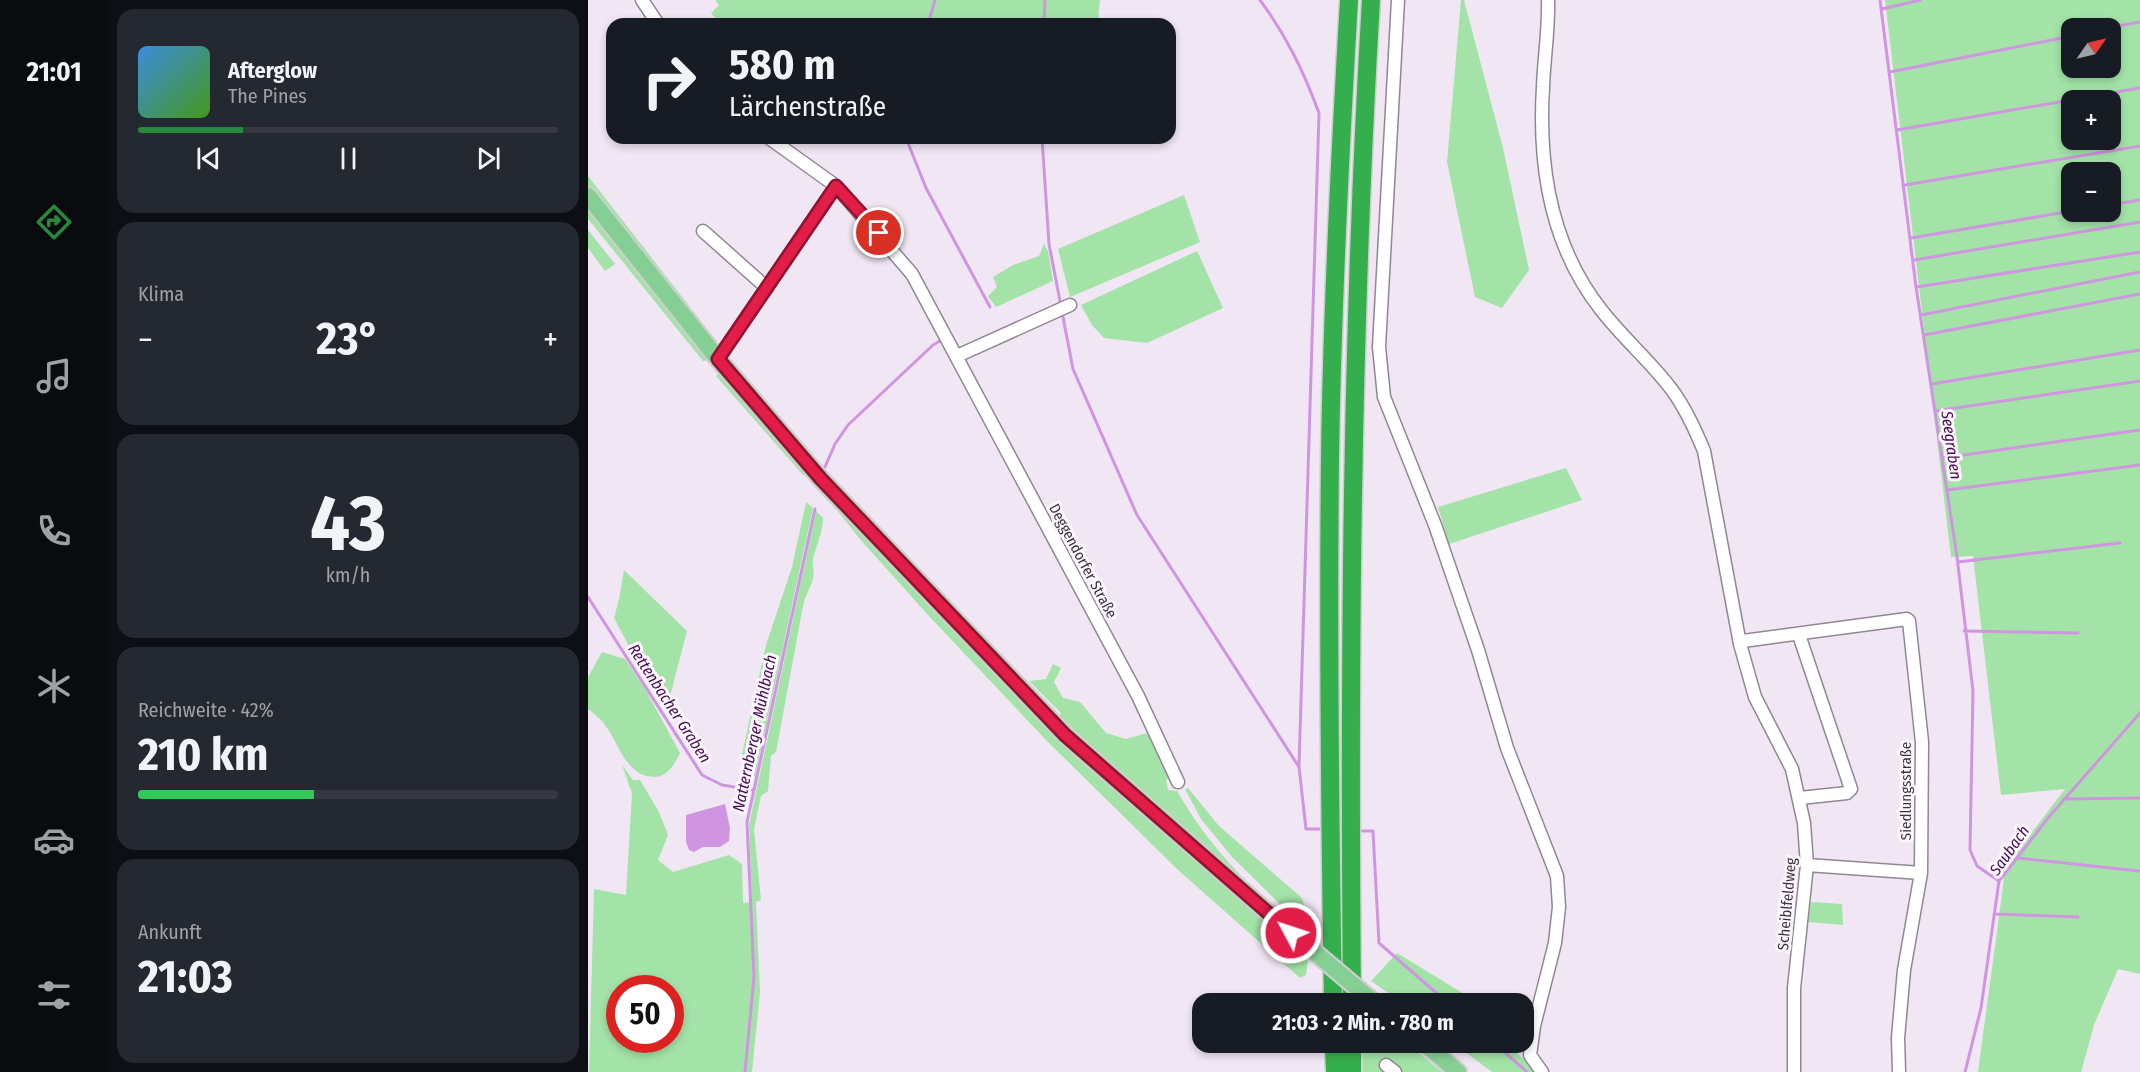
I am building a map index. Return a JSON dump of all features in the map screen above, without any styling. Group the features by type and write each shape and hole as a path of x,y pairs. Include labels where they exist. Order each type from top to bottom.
{"highway":[{"path":"1333,993 1330,842 1330,457 1340,155 1349,0"},
{"path":"1352,993 1350,820 1353,454 1362,154 1371,0"},
{"path":"1334,1053 1335,1072"},
{"path":"1352,1053 1353,1072"}],"main road":[{"path":"588,196 718,359 821,479 1065,735 1363,993"},
{"path":"1436,1053 1458,1072"}],"street":[{"path":"642,0 654,18"},
{"path":"1398,0 1379,347 1384,397 1435,525 1478,650 1507,748 1557,876 1559,907 1556,943 1534,1026 1530,1055 1542,1072"},
{"name":"Scheiblfeldweg","path":"1548,0 1549,23 1541,131 1544,169 1555,219 1567,256 1584,286 1603,312 1673,391 1692,421 1704,451 1740,644 1755,697 1792,769 1800,798 1807,865 1794,988 1794,1072"},
{"name":"Deggendorfer Straße","path":"777,144 836,186 879,233 912,274 1138,696 1178,782"},
{"path":"718,359 836,186"},
{"path":"703,231 767,288"},
{"path":"957,356 1064,307"},
{"name":"Siedlungsstraße","path":"1740,644 1743,641 1907,619 1910,621 1922,742 1922,873 1904,970 1898,1038 1899,1072"},
{"path":"1799,635 1851,789 1847,793 1800,798"},
{"path":"1807,865 1922,873"}],"green space":[{"path":"715,0 1100,0 1098,18 715,18 711,13 719,5"},
{"path":"1461,0 1464,0 1503,148 1529,270 1502,308 1475,297 1447,162"},
{"path":"1885,0 2140,0 2140,974 2118,969 2094,1025 2081,1072 1978,1072 2004,879 1997,878 2065,789 2001,795 1973,556 1951,557"},
{"path":"588,176 721,347 714,346 588,185"},
{"path":"1184,195 1200,242 1070,297 1058,249"},
{"path":"588,205 708,356 707,360 703,361 588,219"},
{"path":"588,230 615,264 605,271 588,248"},
{"path":"1044,244 1048,251 1053,281 996,307 988,296 997,287 993,277 1013,265 1039,256"},
{"path":"1197,251 1223,308 1147,343 1104,338 1092,325 1081,305"},
{"path":"720,372 806,470 804,476 716,376"},
{"path":"1566,468 1582,500 1449,544 1438,507"},
{"path":"825,495 1067,742 1151,822 1308,961 1306,975 1300,978 1177,869 1047,741 928,615 859,538"},
{"path":"806,502 813,508 755,777 747,775 741,759 766,645 792,567"},
{"path":"816,511 823,518 813,560 814,576 803,606 776,752 771,756 768,791 761,796 754,829 761,900 756,902 760,992 752,1072 589,1072 594,889 626,895 632,793 622,765 633,780 640,780 659,812 668,835 658,860 673,872 729,855 742,864 743,903 752,902 749,825"},
{"path":"624,570 687,631 667,708 637,661 614,618"},
{"path":"602,652 625,659 645,689 680,753 663,775 654,777 636,771 623,756 602,721 588,709 588,677"},
{"path":"1053,664 1061,668 1054,682 1063,698 1080,702 1106,733 1126,739 1147,733 1150,736 1170,774 1166,781 1168,790 1177,791 1216,848 1263,898 1138,790 1059,716 1061,713 1029,681 1046,679"},
{"path":"1188,788 1219,826 1302,898 1310,927 1308,929 1233,858 1201,819 1185,789"},
{"path":"1811,902 1842,904 1843,925 1808,922"},
{"path":"1397,953 1463,993 1388,993 1371,981"},
{"path":"1362,1053 1419,1053 1442,1072 1402,1072 1385,1068 1385,1072 1363,1072"},
{"path":"1466,1053 1517,1053 1539,1072 1492,1072"}],"shaded area":[{"path":"725,804 730,828 729,841 720,847 703,847 694,852 689,850 686,842 686,815"}],"waterway":[{"name":"Natternberger Mühlbach","path":"930,18 935,0"},
{"path":"1044,18 1045,0"},
{"path":"1260,0 1294,54 1319,113 1299,766"},
{"name":"Seegraben","path":"1880,0 1916,287 1957,557 1973,691 1970,850 1977,866 1999,881"},
{"path":"1882,9 1920,0"},
{"path":"2121,25 2140,22"},
{"path":"1890,72 2061,38"},
{"path":"1897,130 2140,88"},
{"name":"Natternberger Mühlbach","path":"908,144 926,188 990,307"},
{"path":"1042,144 1049,244 1061,306"},
{"path":"1905,185 2140,146"},
{"path":"2121,203 2140,200"},
{"path":"1911,238 2061,213"},
{"path":"1914,260 2140,222"},
{"path":"1917,287 2140,252"},
{"path":"1921,315 2140,272"},
{"path":"1924,335 2140,294"},
{"path":"1062,312 1073,369 1137,515 1299,767 1306,829 1323,829"},
{"name":"Natternberger Mühlbach","path":"825,467 835,444 848,425 940,341"},
{"path":"1932,384 2140,350"},
{"path":"1935,411 2140,381"},
{"path":"1943,458 2140,430"},
{"path":"1947,490 2140,465"},
{"name":"Rettenbacher Graben","path":"745,1072 754,977 747,822 815,509"},
{"path":"1958,562 2120,543"},
{"name":"Rettenbacher Graben","path":"588,597 702,775 722,785 753,790"},
{"path":"1964,631 2078,633"},
{"name":"Saubach","path":"1965,1072 1981,1008 1999,881 2048,818 2140,713"},
{"path":"2064,799 2140,798"},
{"path":"1357,831 1373,831 1379,943 1436,993"},
{"path":"2017,858 2139,871"},
{"path":"1996,914 2078,917"},
{"path":"1505,1053 1527,1072"}],"route":[{"path":"879,233 836,186 718,359 821,479 1065,735 1291,933"}]}
